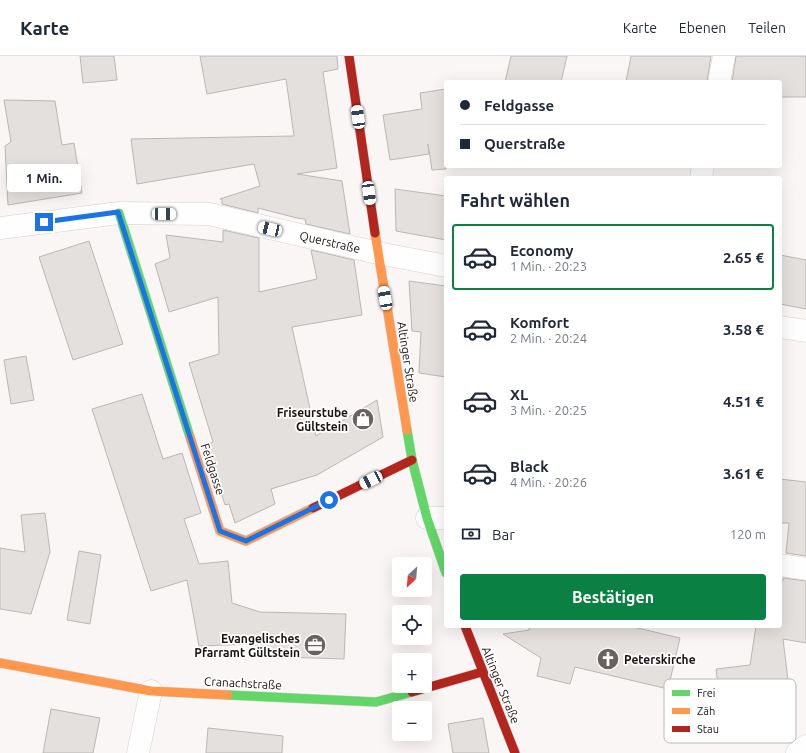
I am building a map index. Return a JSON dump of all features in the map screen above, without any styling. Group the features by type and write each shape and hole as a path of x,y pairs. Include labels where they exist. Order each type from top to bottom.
{"street":[{"name":"Altinger Straße","path":"349,56 378,254 412,460 436,518 444,562"},
{"path":"719,80 724,56"},
{"name":"Querstraße","path":"0,228 118,212 209,214 378,254 444,266"},
{"name":"Feldgasse","path":"118,212 220,531 246,541 412,460"},
{"path":"782,327 806,331"},
{"path":"782,565 806,569"},
{"name":"Altinger Straße","path":"466,628 515,753"},
{"name":"Cranachstraße","path":"0,663 151,691 376,702 482,672"},
{"path":"138,753 151,691"},
{"path":"797,753 806,746"}],"building":[{"path":"80,56 114,56 117,80 83,83"},
{"path":"200,56 337,56 338,69 323,72 337,168 297,174 342,181 350,234 306,224 305,219 258,208 258,213 222,204 222,199 220,199 260,186 254,164 137,184 131,139 294,136 286,79 207,94"},
{"path":"511,56 567,56 561,80 505,80"},
{"path":"631,56 711,56 707,80 626,80"},
{"path":"736,56 806,56 806,97 782,97 782,80 732,80"},
{"path":"444,89 444,168 446,169 432,170 428,144 429,154 390,160 383,115 422,109 420,93"},
{"path":"4,100 55,101 62,145 74,143 82,193 8,205 5,146 11,142"},
{"path":"395,189 444,196 444,240 396,231"},
{"path":"223,230 259,238 259,292 317,279 311,250 354,260 362,315 292,327 316,436 377,400 383,437 317,475 271,489 275,504 235,523 229,504 225,505 206,445 213,442 189,363 219,354 218,297 169,312 155,264 170,258 166,235 223,242"},
{"path":"89,241 123,344 73,360 39,257"},
{"path":"782,255 806,260 806,309 782,304"},
{"path":"409,281 444,286 444,377 419,373 421,332 412,331"},
{"path":"26,356 34,400 11,404 4,360"},
{"path":"142,394 163,459 182,453 201,513 184,519 199,564 228,561 232,603 260,612 346,614 344,659 252,656 253,644 199,646 187,580 151,591 92,409"},
{"path":"782,479 806,482 806,556 786,553 789,523 782,523"},
{"path":"45,513 50,552 31,614 0,609 0,548 25,552 21,515"},
{"path":"79,551 101,555 90,624 67,620"},
{"path":"783,578 806,581 806,643 783,639 788,679 717,679 716,669 750,665 756,628 782,628"},
{"name":"Peterskirche","path":"530,628 638,628 680,638 670,679 664,679 664,688 575,667 570,684 537,676 541,658 503,634 529,630"},
{"path":"51,709 100,718 93,753 43,753"},
{"path":"483,718 489,753 453,753 448,724"},
{"path":"208,728 283,736 282,753 206,753"}],"traffic: fast":[{"path":"119,213 190,437"},
{"path":"407,430 412,460 427,518 444,567"},
{"path":"228,695 376,702 408,693"}],"traffic: slow":[{"path":"375,233 407,430"},
{"path":"190,437 220,531 246,541 313,508"},
{"path":"0,663 151,691 228,695"}],"traffic: jam":[{"path":"349,56 375,233"},
{"path":"313,508 412,460"},
{"path":"466,628 515,753"},
{"path":"432,686 482,672"}],"place":[{"name":"Friseurstube Gültstein","path":"363,419"},
{"name":"Evangelisches Pfarramt Gültstein","path":"315,645"},
{"name":"Peterskirche","path":"608,659"}],"route":[{"path":"44,222 118,212 220,531 246,541 329,500"}]}
